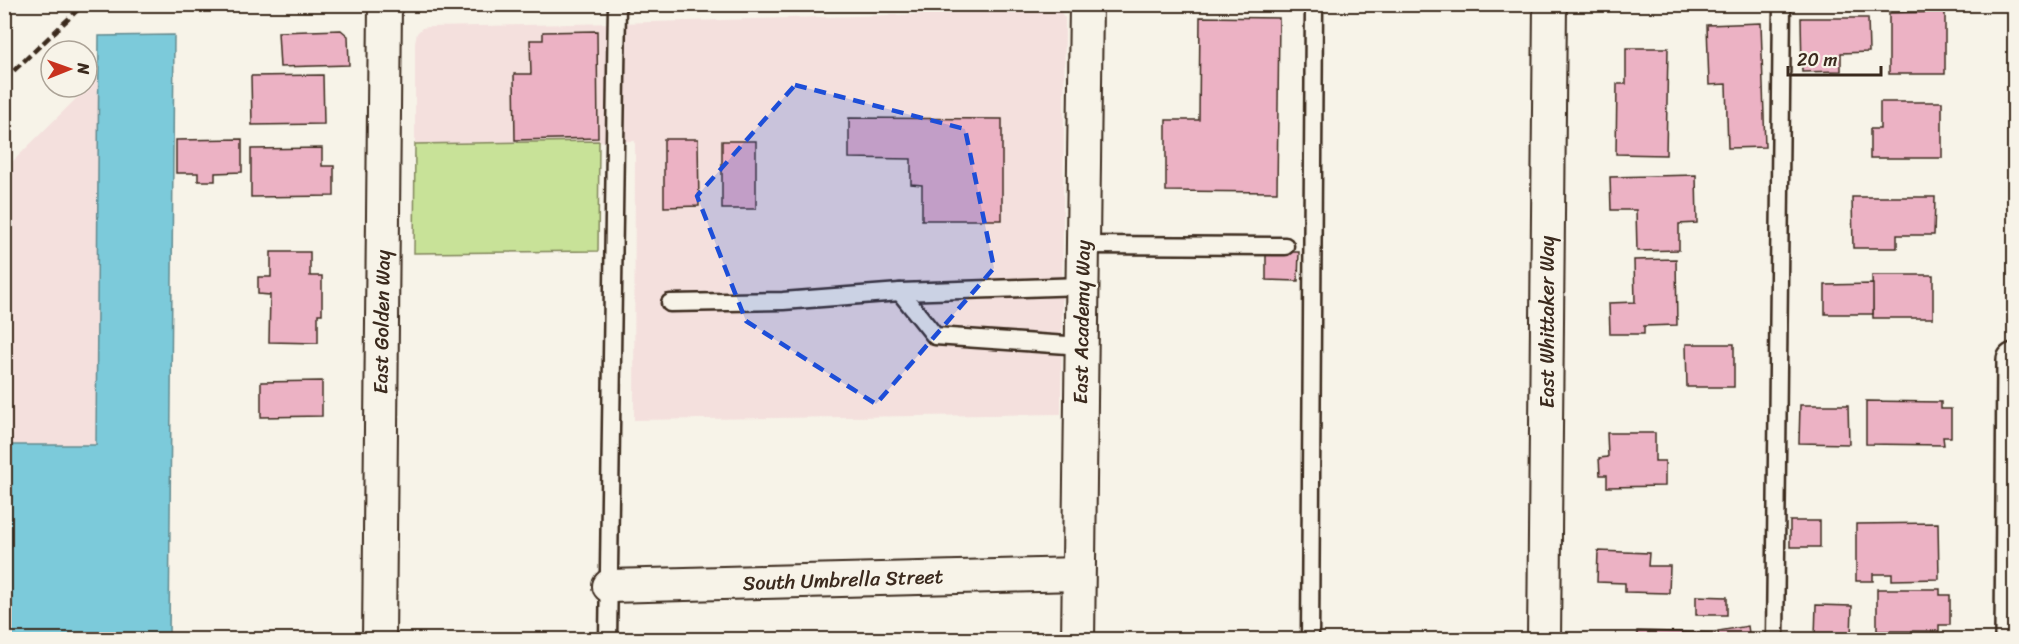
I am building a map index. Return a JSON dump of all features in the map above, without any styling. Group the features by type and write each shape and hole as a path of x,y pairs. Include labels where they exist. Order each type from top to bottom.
{"street":[{"name":"East Golden Way","path":"379,639 385,4"},
{"name":"East Academy Way","path":"1078,639 1086,4"},
{"name":"East Whittaker Way","path":"1544,639 1550,4"},
{"path":"2012,639 2014,360"},
{"name":"South Umbrella Street","path":"609,586 1078,574"}],"lane":[{"path":"608,639 617,4"},
{"path":"1310,639 1314,4"},
{"path":"1775,639 1782,4"},
{"path":"1082,245 1285,246"},
{"path":"670,303 783,301 900,292 1082,286"},
{"path":"900,292 935,336 1082,346"}],"highlighted area":[{"path":"795,85 965,129 994,268 876,404 746,321 697,196"}],"shaded area":[{"path":"1059,10 1065,18 1061,414 634,420 635,141 415,144 415,42 417,33 422,28"},
{"path":"100,75 96,445 5,445 5,169 76,99 99,99"}],"green space":[{"path":"599,141 598,251 414,253 415,144"}],"water":[{"path":"174,35 169,639 5,639 5,445 96,445 99,36"}],"building":[{"path":"1945,12 1945,74 1889,74 1889,13"},
{"path":"1200,17 1279,18 1277,192 1166,191 1166,120 1199,120"},
{"path":"1801,18 1868,18 1869,52 1841,53 1841,71 1802,72"},
{"path":"1761,23 1765,147 1728,148 1726,84 1709,85 1707,25"},
{"path":"341,30 348,36 349,65 280,67 278,32"},
{"path":"597,31 598,138 515,140 514,74 531,74 530,40 543,40 543,32"},
{"path":"1626,48 1668,48 1666,155 1616,154 1617,84 1626,84"},
{"path":"323,75 324,124 252,125 251,76"},
{"path":"1880,102 1942,102 1942,158 1870,158 1870,129 1880,129"},
{"path":"849,118 1002,119 1002,220 922,220 922,185 911,184 911,159 849,158"},
{"path":"242,139 242,172 215,173 215,181 198,181 198,173 176,173 176,140"},
{"path":"664,139 698,139 699,206 664,207"},
{"path":"722,141 756,141 756,209 722,209"},
{"path":"322,148 322,166 334,166 334,196 251,197 251,149"},
{"path":"1696,175 1697,223 1679,224 1679,250 1637,251 1636,210 1611,210 1610,177"},
{"path":"1852,197 1935,197 1934,235 1897,235 1897,248 1853,248"},
{"path":"271,252 310,252 310,276 322,276 322,314 318,314 318,343 269,342 270,295 258,294 258,277 271,277"},
{"path":"1266,252 1299,252 1298,281 1266,280"},
{"path":"1676,259 1677,325 1644,326 1644,334 1610,334 1609,303 1635,302 1634,260"},
{"path":"1872,275 1933,275 1933,318 1873,318"},
{"path":"1873,284 1873,314 1825,314 1825,285"},
{"path":"1686,344 1734,344 1734,387 1687,387"},
{"path":"322,381 322,416 261,417 261,382"},
{"path":"1866,401 1941,402 1941,409 1951,409 1951,437 1943,437 1944,445 1866,444"},
{"path":"1800,405 1848,405 1849,444 1799,443"},
{"path":"1607,433 1655,433 1655,461 1665,461 1665,486 1607,487 1607,475 1600,475 1599,458 1608,457"},
{"path":"1790,521 1820,521 1820,547 1790,547"},
{"path":"1938,523 1939,579 1892,580 1892,574 1873,574 1873,581 1856,581 1856,524"},
{"path":"1598,551 1649,553 1648,566 1670,566 1669,593 1625,592 1625,583 1597,582"},
{"path":"1877,589 1940,589 1940,595 1950,595 1950,625 1939,625 1939,631 1877,631"},
{"path":"1696,596 1727,597 1727,615 1696,615"},
{"path":"1816,605 1852,606 1851,638 1815,637"},
{"path":"1748,626 1750,640 1719,640 1718,631"},
{"path":"1637,631 1715,633 1715,640 1637,640"}],"railway":[{"path":"4,80 84,4"}]}
